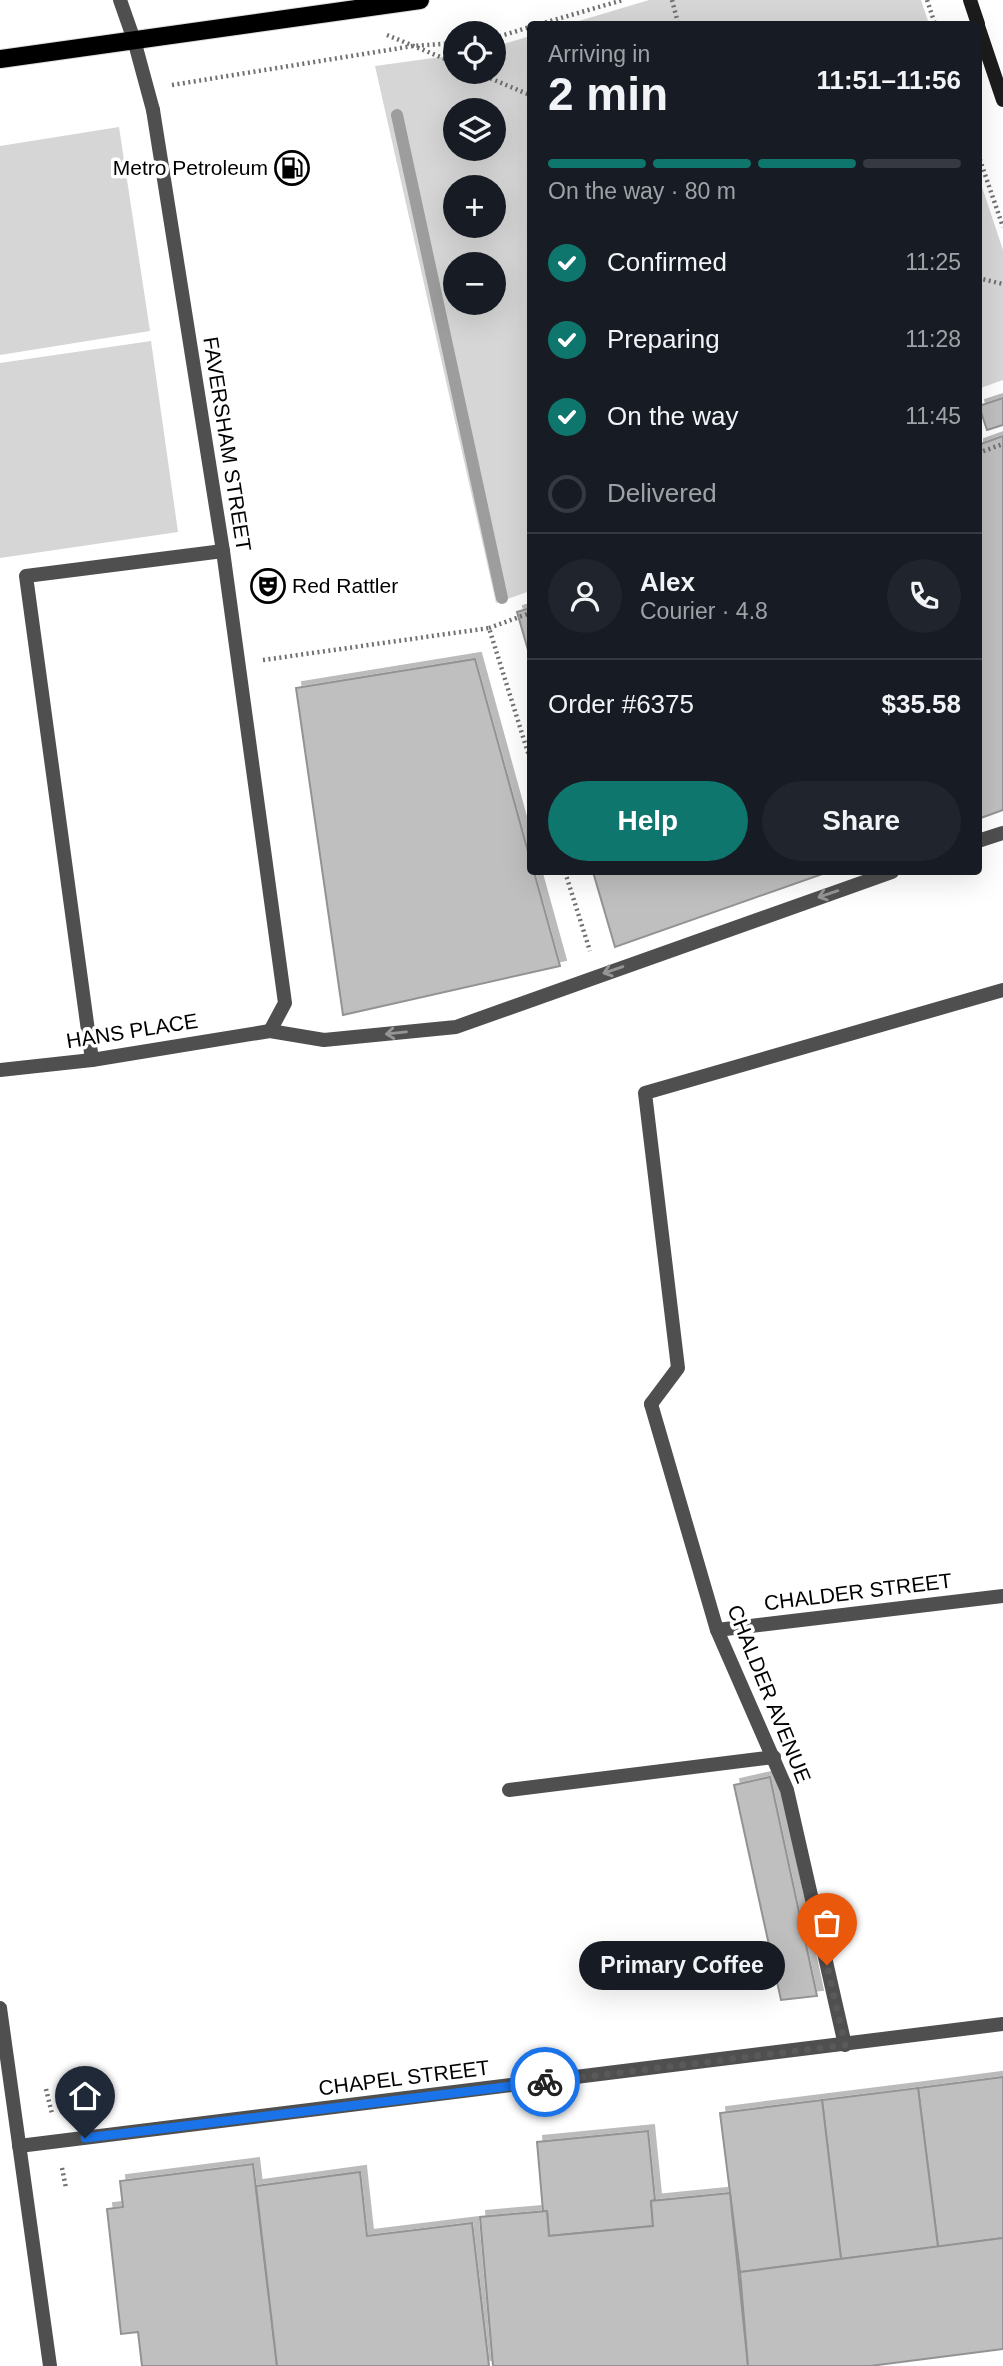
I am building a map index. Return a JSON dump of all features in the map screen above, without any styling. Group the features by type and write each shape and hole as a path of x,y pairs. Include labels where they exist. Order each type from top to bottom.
{"main road":[{"path":"0,59 420,0"},
{"path":"970,0 977,21"},
{"path":"982,37 1003,100"}],"street":[{"name":"FAVERSHAM STREET","path":"120,0 153,110 223,551 285,1003 270,1031"},
{"path":"92,1060 26,576 223,551"},
{"path":"982,840 1003,833"},
{"name":"HANS PLACE","path":"0,1070 92,1060 270,1031 324,1040 456,1027 883,875"},
{"name":"CHALDER AVENUE","path":"845,2045 787,1790 717,1630 651,1404 678,1368 645,1093 1003,990"},
{"name":"CHALDER STREET","path":"717,1630 1003,1596"},
{"path":"509,1790 774,1757"},
{"path":"0,2008 50,2366"},
{"name":"CHAPEL STREET","path":"19,2146 1003,2024"}],"path":[{"path":"550,21 623,0"},
{"path":"672,0 677,21"},
{"path":"926,0 934,21"},
{"path":"506,34 527,28"},
{"path":"379,32 443,58"},
{"path":"148,89 413,46 443,44"},
{"path":"504,84 527,94"},
{"path":"982,166 1003,227"},
{"path":"982,279 1003,284"},
{"path":"982,452 1003,444"},
{"path":"238,664 489,628 527,614"},
{"path":"489,628 527,749"},
{"path":"566,875 598,975"}],"shaded area":[{"path":"649,0 921,0 928,21 579,21"},
{"path":"527,37 527,592 496,603 375,66 443,57 443,84 506,84 506,43"},
{"path":"119,127 150,331 0,355 0,146"},
{"path":"982,187 1003,250 1003,380 982,388"},
{"path":"151,341 178,532 0,558 0,363"}],"building":[{"path":"1003,398 1003,425 987,430 982,405"},
{"path":"1003,436 1003,810 982,818 982,444"},
{"path":"527,609 527,647 517,612"},
{"path":"475,659 527,848 527,875 535,875 560,966 343,1015 296,688"},
{"path":"594,875 819,875 615,947"},
{"path":"770,1777 817,1996 781,2000 734,1785"},
{"path":"1003,2077 1003,2238 938,2247 918,2088"},
{"path":"918,2088 938,2247 841,2259 822,2100"},
{"path":"822,2100 841,2259 740,2272 720,2113"},
{"path":"648,2131 655,2200 651,2201 653,2226 549,2236 547,2211 543,2211 537,2142"},
{"path":"253,2164 277,2366 142,2366 138,2332 121,2334 107,2209 123,2207 120,2181"},
{"path":"360,2172 367,2236 472,2223 489,2366 277,2366 256,2186"},
{"path":"730,2193 748,2366 493,2366 480,2217 547,2211 549,2236 653,2226 651,2201"},
{"path":"1003,2238 1003,2349 870,2366 748,2366 740,2272"}],"waterway":[{"path":"397,115 502,598"}],"way so far":[{"path":"545,2082 845,2045 827,1965"}],"place":[{"name":"Metro Petroleum","path":"292,168"},
{"name":"Red Rattler","path":"268,586"},
{"name":"Primary Coffee","path":"827,1965"}],"route":[{"path":"85,2138 545,2082"}]}
